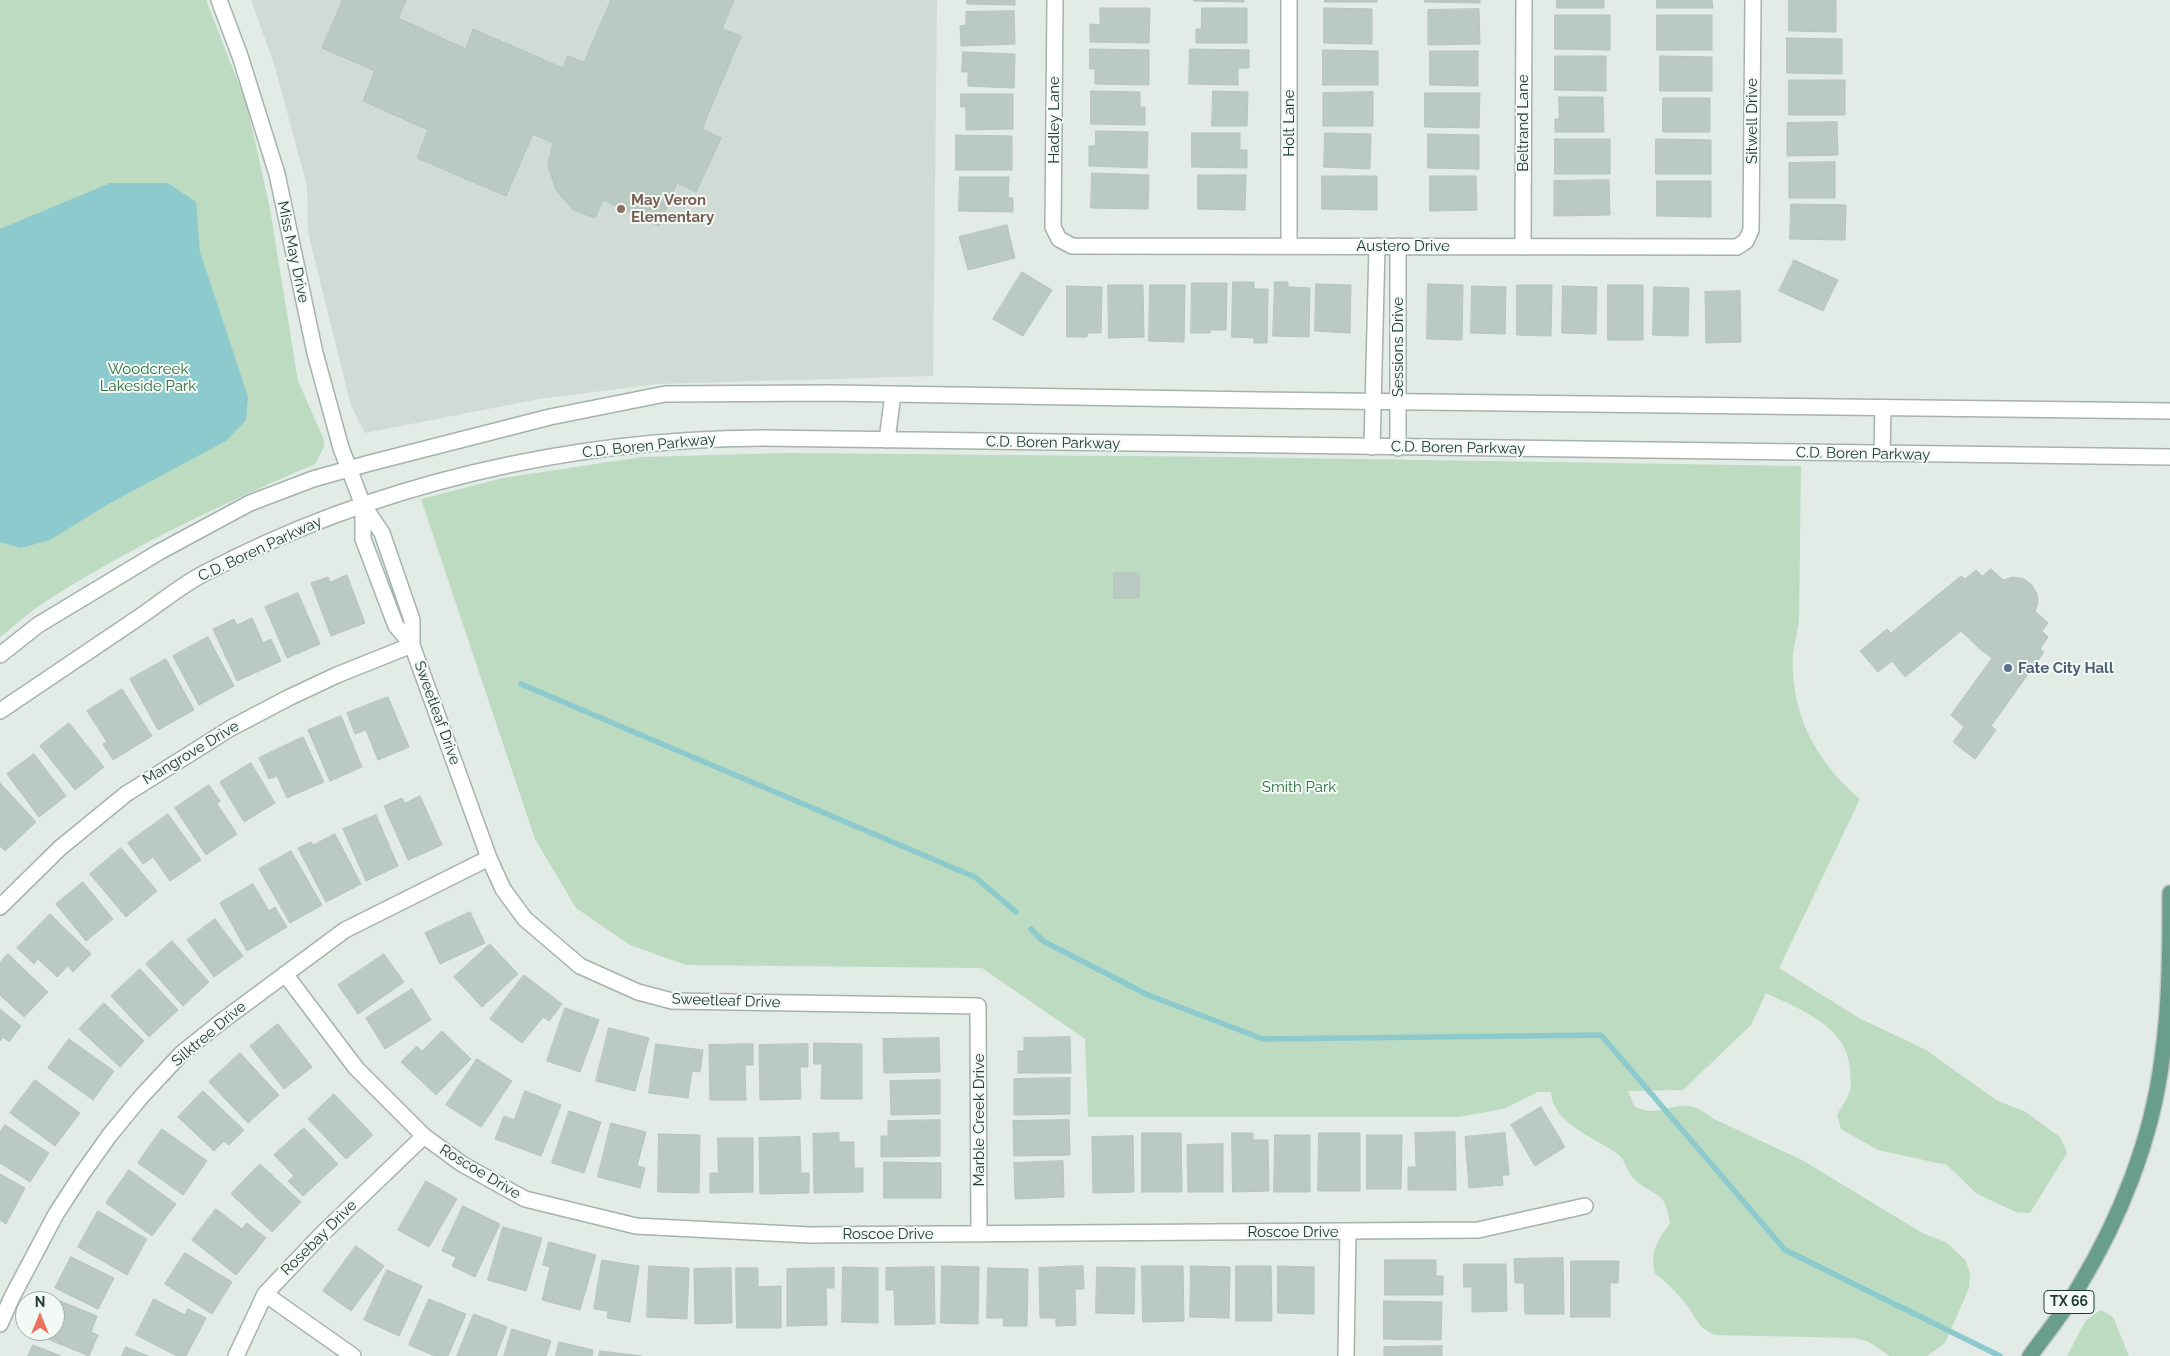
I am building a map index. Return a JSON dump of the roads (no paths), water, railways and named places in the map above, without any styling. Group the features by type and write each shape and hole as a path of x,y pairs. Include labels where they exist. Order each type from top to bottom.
{"main road":[{"name":"TX 66","path":"2030,1356 2078,1288 2102,1245 2135,1169 2156,1092 2168,1002 2170,893"}],"street":[{"name":"Miss May Drive","path":"219,0 240,56 277,174 315,353 349,469 363,505"},
{"name":"Hadley Lane","path":"1055,0 1053,227 1059,239"},
{"name":"Holt Lane","path":"1289,0 1289,246"},
{"name":"Beltrand Lane","path":"1523,246 1524,0"},
{"name":"Sitwell Drive","path":"1746,241 1752,230 1753,0"},
{"name":"Austero Drive","path":"1059,239 1072,246 1738,247 1746,241"},
{"name":"Sessions Drive","path":"1372,447 1377,246"},
{"name":"Sessions Drive","path":"1398,246 1398,448"},
{"path":"0,655 46,620 159,552 250,503 313,479 349,469 550,417 665,394 893,394 1373,402 2170,411"},
{"path":"887,440 893,394"},
{"path":"1882,454 1883,408"},
{"name":"C.D. Boren Parkway","path":"0,711 202,575 331,515 488,469 612,446 715,438 2170,457"},
{"name":"Sweetleaf Drive","path":"363,505 363,539 396,626 412,645 489,858 503,889 525,919 580,966 638,992 672,1001 978,1006"},
{"name":"Mangrove Drive","path":"0,907 60,848 126,794 231,728 288,698 337,675 412,645"},
{"name":"Silktree Drive","path":"0,1324 6,1294 56,1214 104,1144 141,1096 182,1053 345,930 489,858"},
{"name":"Roscoe Drive","path":"285,974 356,1068 424,1136 462,1164 525,1200 636,1226 810,1235 1478,1230 1585,1206"},
{"name":"Marble Creek Drive","path":"978,1006 979,1234"},
{"name":"Rosebay Drive","path":"236,1356 265,1294 322,1234 424,1136"},
{"path":"1346,1356 1348,1231"},
{"path":"265,1294 353,1356"}],"water":[{"path":"110,183 168,183 196,202 200,252 248,397 246,420 226,441 110,503 50,540 21,548 0,542 0,229"}],"waterway":[{"path":"521,684 975,877 1016,912"},
{"path":"1031,929 1043,941 1148,995 1263,1039 1601,1035 1785,1250 2000,1356"}],"place":[{"name":"May Veron Elementary","path":"621,209"},
{"name":"Fate City Hall","path":"2008,668"}],"park label":[{"name":"Woodcreek Lakeside Park","path":"148,378"},
{"name":"Smith Park","path":"1299,787"}]}
